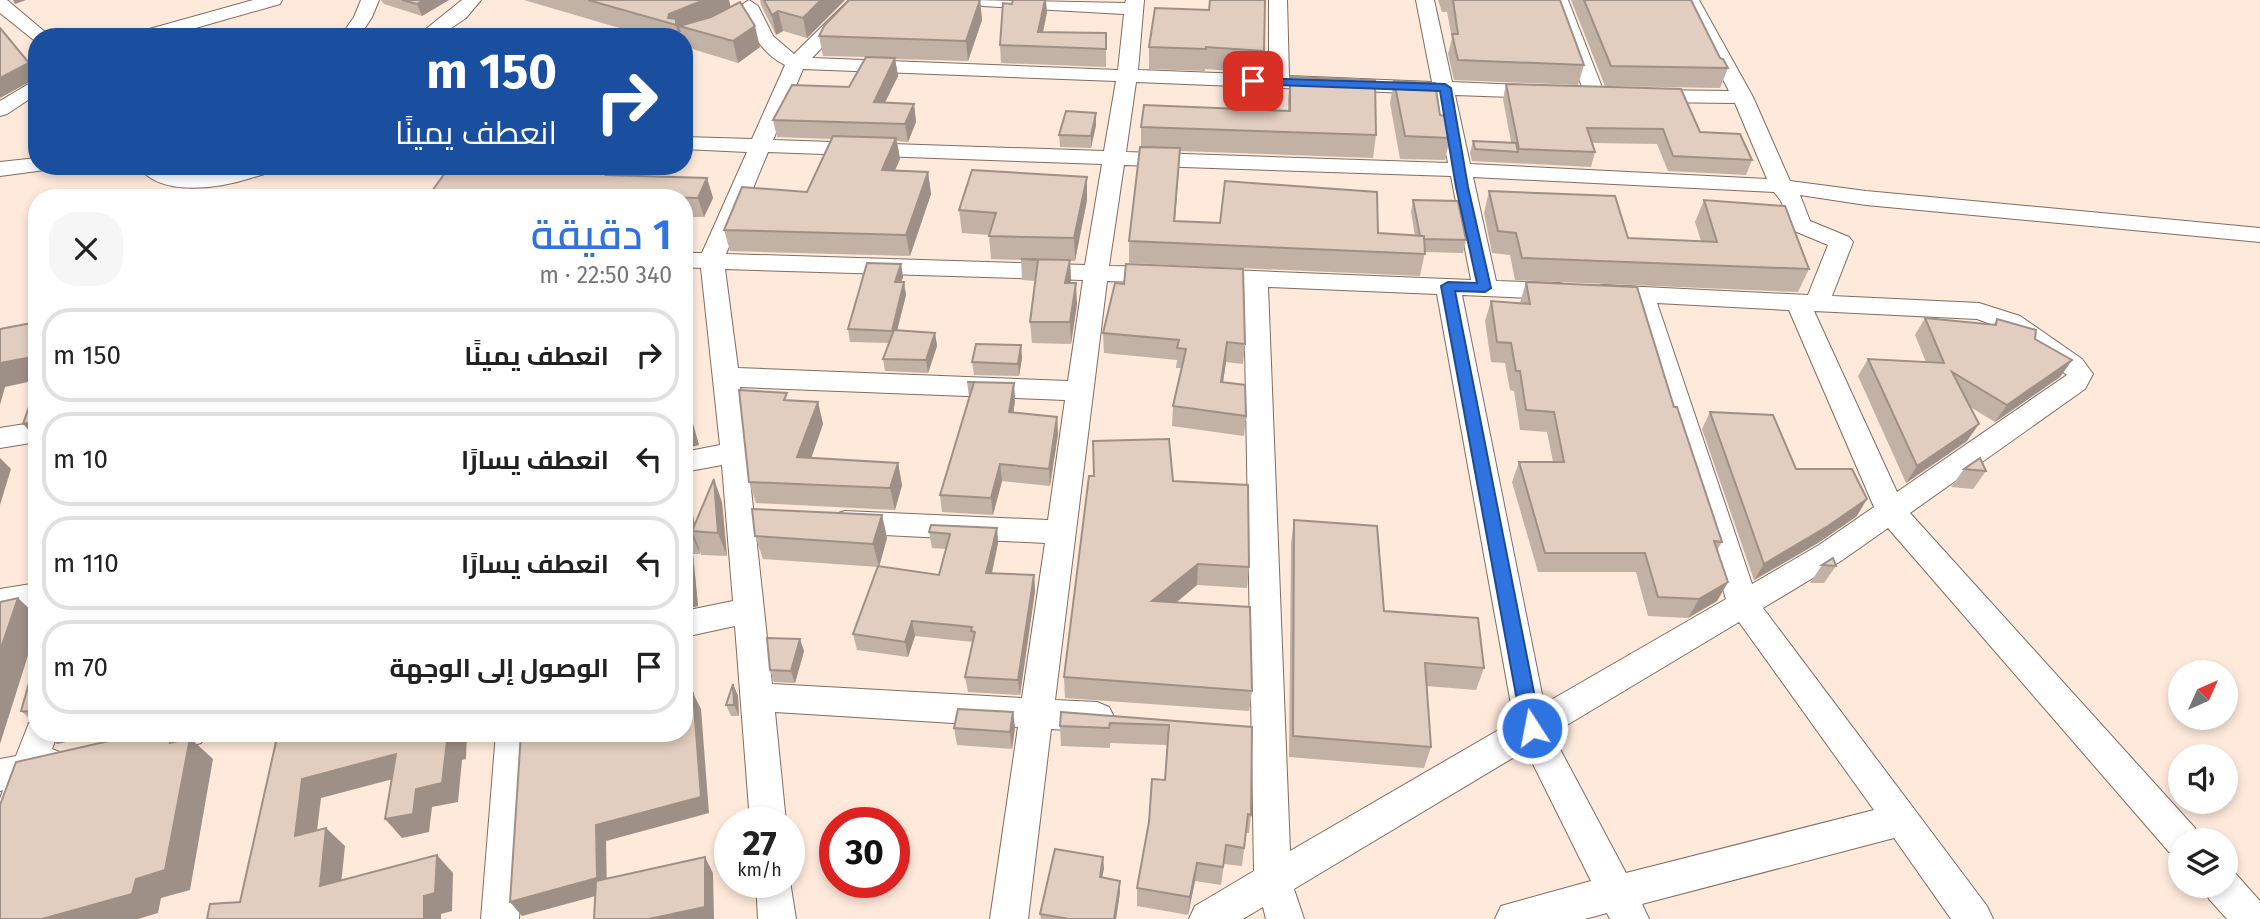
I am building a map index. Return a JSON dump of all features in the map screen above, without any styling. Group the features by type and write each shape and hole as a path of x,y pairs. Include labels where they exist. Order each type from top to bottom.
{"street":[{"path":"174,28 273,0"},
{"path":"355,28 370,0"},
{"path":"438,28 459,14 472,0"},
{"path":"767,807 750,610 755,518 735,452 726,377 698,260 755,156 796,63 859,0"},
{"path":"982,0 1134,4 1127,77 1096,272 1009,919"},
{"path":"1278,0 1279,82"},
{"path":"1425,0 1485,288"},
{"path":"1559,0 1609,95"},
{"path":"1690,0 1743,97 1800,225 1841,242 1807,303"},
{"path":"747,7 764,38 783,57 796,63 1609,95 1743,97"},
{"path":"3,12 28,28"},
{"path":"0,110 28,91"},
{"path":"693,146 755,156"},
{"path":"693,161 755,156 1112,166 1786,193 2260,235"},
{"path":"0,169 28,166"},
{"path":"158,175 230,187 249,175"},
{"path":"698,260 1448,286 1979,311 2011,322 2073,365 2080,374 2076,383 1830,553 1208,919"},
{"path":"1256,279 1255,729 1273,881 1284,919"},
{"path":"1448,286 1532,728 1623,906"},
{"path":"1642,295 1743,604 1974,919"},
{"path":"1807,303 1890,510 2171,828"},
{"path":"726,377 1080,391"},
{"path":"0,438 28,433"},
{"path":"693,460 735,452"},
{"path":"824,521 1060,532"},
{"path":"0,602 28,597"},
{"path":"693,622 750,610"},
{"path":"757,697 1131,720"},
{"path":"0,849 14,772 35,742"},
{"path":"14,772 149,742"},
{"path":"500,919 512,742"},
{"path":"1514,919 1623,906 1901,820"},
{"path":"775,898 777,919"},
{"path":"2233,898 2252,919"}],"building":[{"path":"402,0 424,0 417,4"},
{"path":"588,0 704,0 669,14 668,18 676,19 676,25"},
{"path":"764,0 821,0 803,18 778,11 772,15"},
{"path":"849,0 980,0 966,41 819,36 824,26"},
{"path":"1013,0 1045,0 1038,32 1106,33 1106,49 1000,45 1003,3 1012,4"},
{"path":"1210,0 1265,0 1264,51 1149,47 1155,8 1209,10"},
{"path":"1453,0 1560,0 1584,65 1458,60 1452,34 1458,34"},
{"path":"1584,0 1691,0 1720,58 1728,68 1611,66"},
{"path":"740,2 755,26 733,41 679,26 711,17"},
{"path":"0,28 28,64 0,78"},
{"path":"866,57 895,58 874,102 914,104 905,124 773,120 792,85 849,87"},
{"path":"1290,77 1375,80 1376,135 1141,127 1144,105 1290,111"},
{"path":"1394,81 1435,83 1440,115 1445,116 1450,138 1405,136"},
{"path":"1506,84 1681,89 1700,132 1740,134 1752,160 1673,156 1663,129 1587,128 1595,152 1519,149"},
{"path":"1066,111 1096,113 1091,136 1059,135"},
{"path":"833,136 896,138 882,170 928,172 906,235 724,230 742,187 807,192"},
{"path":"1473,141 1516,143 1518,152 1475,149"},
{"path":"1140,147 1180,148 1174,221 1220,223 1225,181 1377,192 1378,233 1424,236 1425,254 1129,241"},
{"path":"972,170 1087,177 1074,238 989,236 996,213 959,210"},
{"path":"444,175 707,178 698,198 693,198 693,189 433,189"},
{"path":"1489,191 1615,196 1628,238 1717,242 1704,200 1785,206 1809,269 1522,258 1516,233 1498,231"},
{"path":"1413,200 1458,201 1466,240 1424,239 1424,236 1420,236"},
{"path":"1021,259 1070,260 1065,283 1076,283 1070,322 1030,322 1038,260"},
{"path":"867,263 901,264 895,282 904,282 892,331 848,329"},
{"path":"1126,264 1243,269 1245,344 1227,342 1221,382 1245,385 1246,416 1173,406 1186,349 1177,348 1179,340 1103,333 1115,283 1124,284"},
{"path":"1526,282 1637,287 1674,407 1677,407 1722,542 1714,541 1728,582 1699,599 1658,597 1645,553 1545,553 1519,462 1564,462 1554,412 1526,410 1520,371 1516,371 1511,343 1497,342 1491,301 1530,304"},
{"path":"1925,318 1996,325 1997,319 2036,330 2035,339 2072,360 2007,405 1952,372 1979,424 1917,466 1868,359 1944,363"},
{"path":"28,324 28,358 0,363 0,329"},
{"path":"894,330 935,333 926,360 883,359"},
{"path":"976,344 1021,345 1018,364 972,362"},
{"path":"974,382 1014,383 1009,412 1057,417 1049,469 1000,464 991,498 940,495"},
{"path":"739,390 787,393 784,400 818,402 797,457 898,463 890,488 749,482"},
{"path":"28,410 28,423 23,424"},
{"path":"1710,412 1773,415 1796,469 1852,469 1867,499 1764,564"},
{"path":"1169,439 1173,481 1248,485 1249,567 1198,564 1152,601 1250,607 1252,691 1064,677 1089,476 1094,476 1093,441"},
{"path":"1980,458 1986,471 1964,469"},
{"path":"714,479 718,533 693,531"},
{"path":"752,509 882,515 873,544 755,536"},
{"path":"1294,520 1377,526 1384,611 1478,618 1484,668 1425,663 1431,747 1293,736"},
{"path":"931,525 997,528 986,573 1034,575 1018,680 965,677 975,632 971,631 972,627 912,621 905,642 853,634 878,566 939,575 950,534 929,532"},
{"path":"1833,558 1836,566 1822,565"},
{"path":"18,598 0,651 0,602"},
{"path":"767,638 800,639 791,671 770,670"},
{"path":"733,684 734,705 726,705"},
{"path":"28,686 28,711 21,711"},
{"path":"693,693 701,797 596,825 597,878 510,902 520,742 693,742"},
{"path":"958,709 1013,712 1010,732 954,728"},
{"path":"1061,712 1252,727 1251,815 1248,814 1244,848 1226,845 1223,867 1197,863 1190,897 1137,888 1149,822 1152,779 1165,780 1169,725 1110,723 1109,728 1060,726"},
{"path":"104,742 189,742 165,870 136,879 132,894 42,919 0,919 0,805 16,762"},
{"path":"276,742 447,742 442,783 416,789 413,814 385,819 396,754 302,779 295,836 326,828 320,886 437,855 435,893 424,896 424,919 207,919 210,904 240,902"},
{"path":"1055,849 1103,857 1100,877 1120,881 1114,919 1069,919 1040,914"},
{"path":"705,857 705,907 649,919 594,919 596,881"}],"route":[{"path":"1253,81 1445,88 1462,187 1485,288 1448,286 1532,728"}]}
